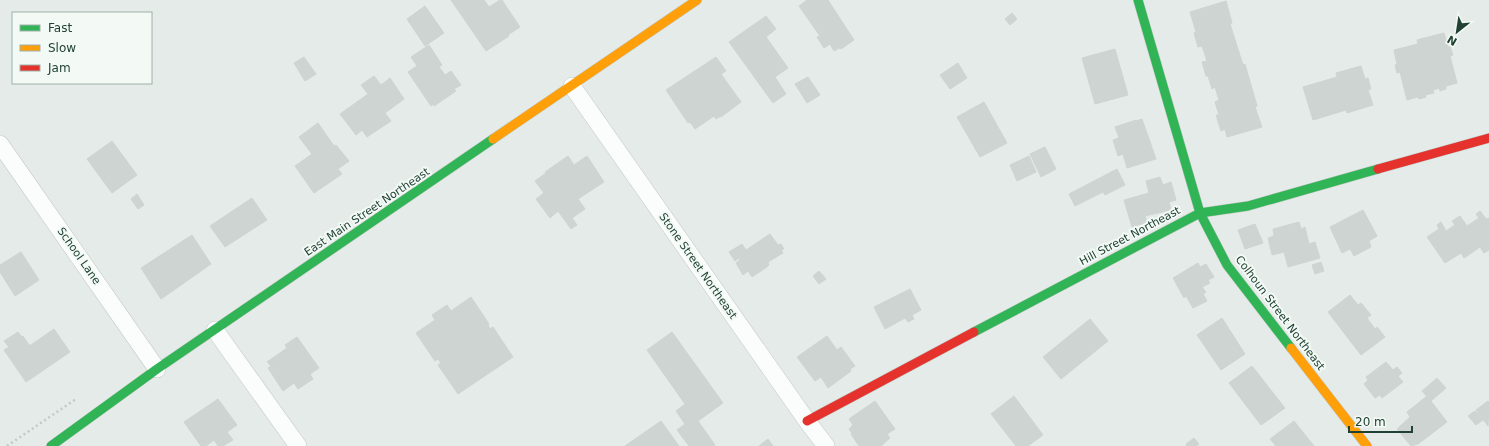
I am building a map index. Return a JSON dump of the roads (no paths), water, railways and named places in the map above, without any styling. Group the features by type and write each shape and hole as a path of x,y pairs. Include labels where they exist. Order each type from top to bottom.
{"street":[{"name":"East Main Street Northeast","path":"51,446 157,369 697,0"},
{"name":"Colhoun Street Northeast","path":"1138,0 1200,213 1227,265 1367,446"},
{"name":"Stone Street Northeast","path":"572,86 826,446"},
{"name":"Hill Street Northeast","path":"807,421 1200,213 1248,206 1489,138"},
{"name":"School Lane","path":"0,144 157,369"},
{"path":"215,330 298,446"}]}
